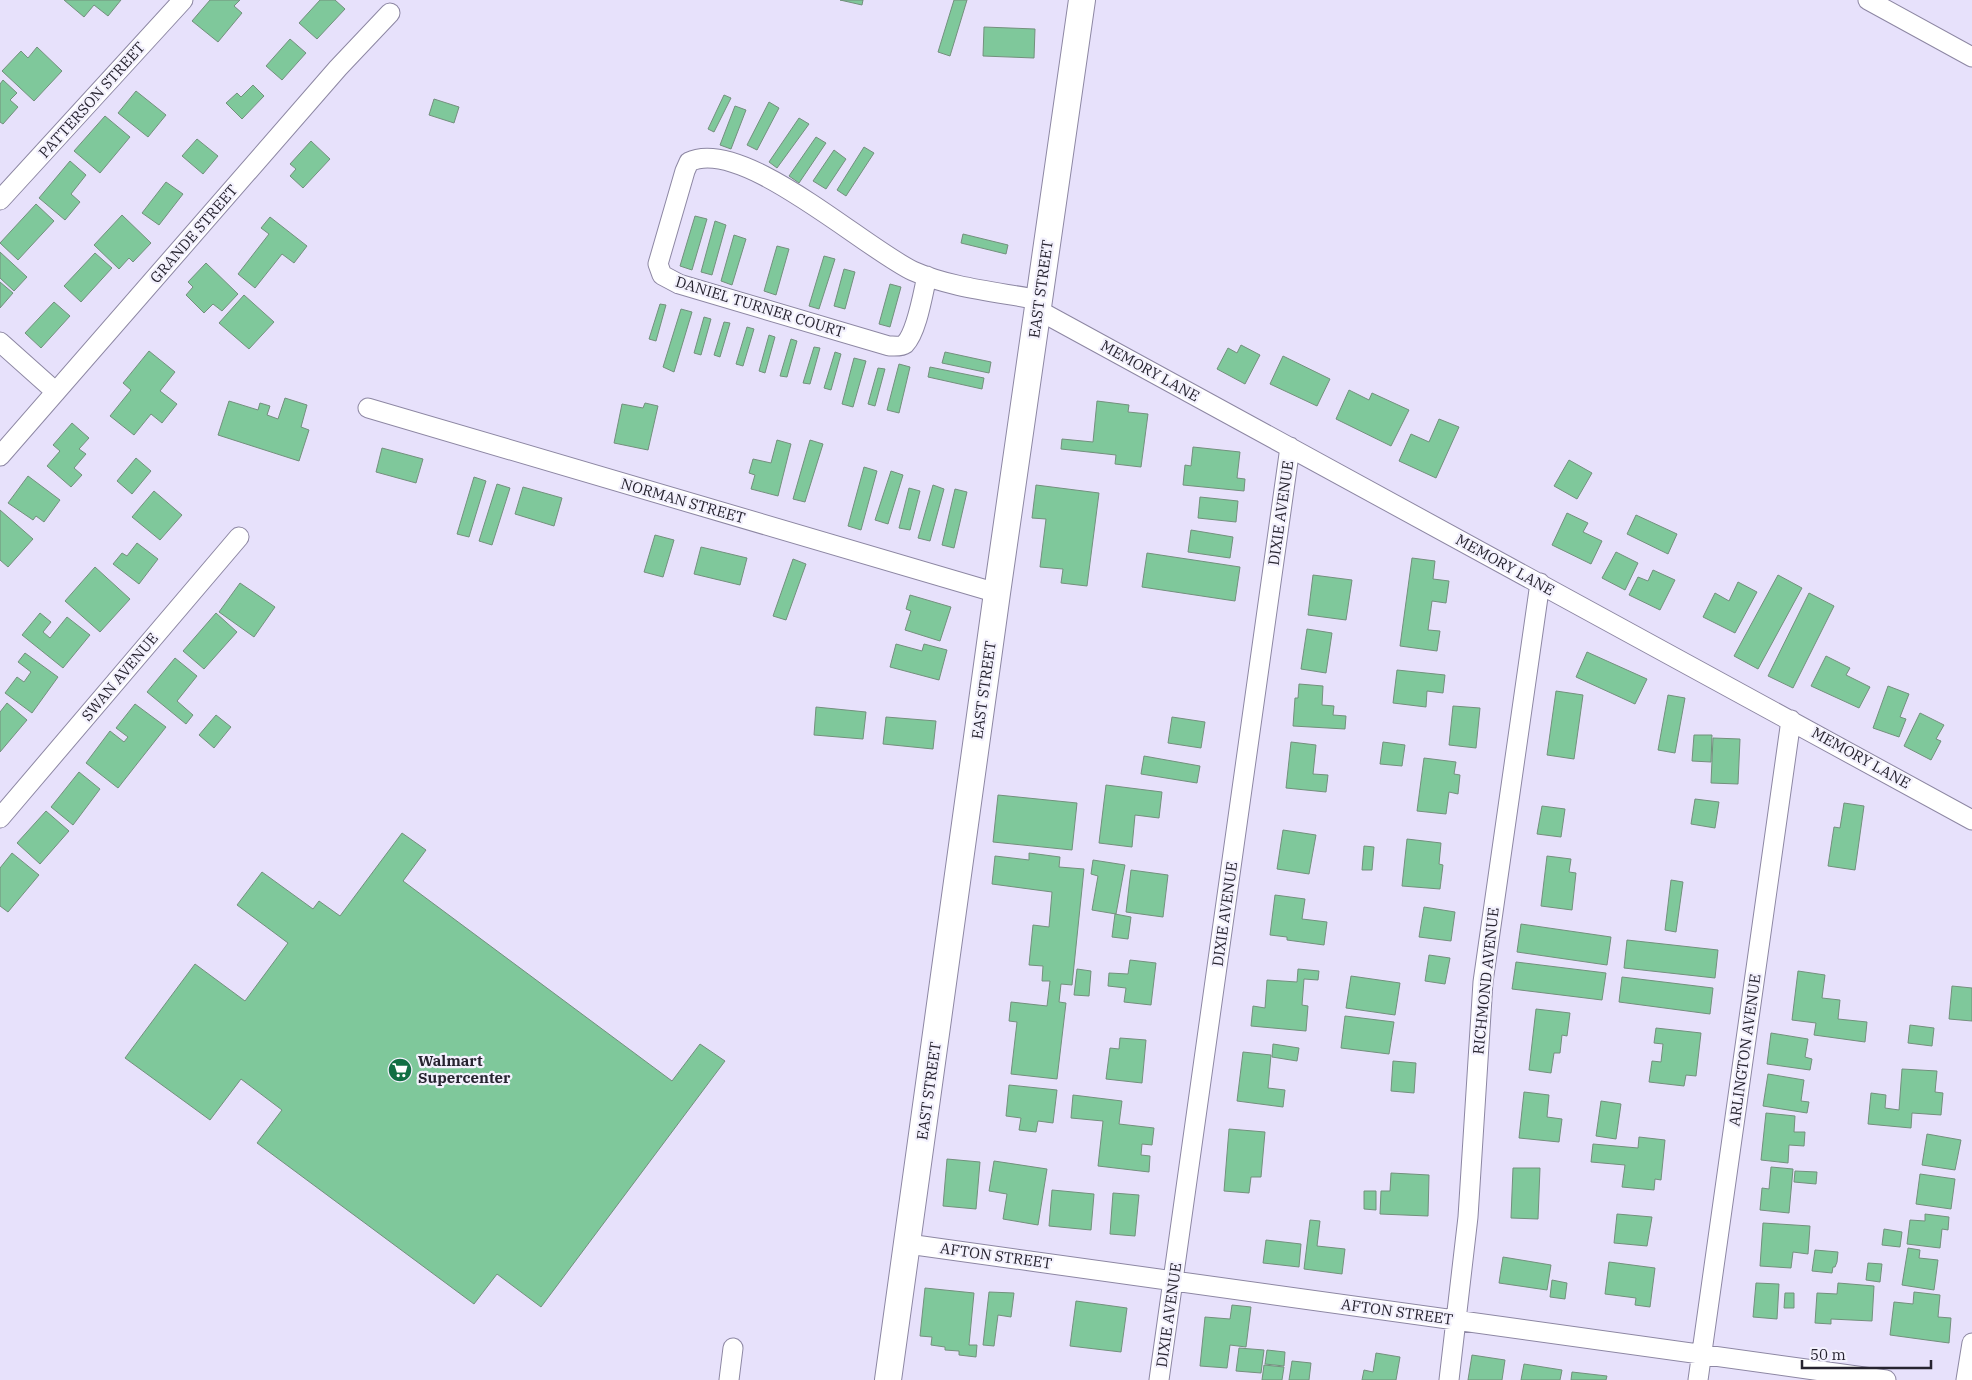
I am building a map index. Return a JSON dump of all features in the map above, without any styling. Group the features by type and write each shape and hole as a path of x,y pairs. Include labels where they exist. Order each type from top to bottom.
{"street":[{"name":"PATTERSON STREET","path":"0,200 183,0"},
{"path":"1868,0 1972,57"},
{"name":"EAST STREET","path":"888,1380 1039,305 1078,1"},
{"name":"GRANDE STREET","path":"0,456 332,76 390,13"},
{"name":"DANIEL TURNER COURT","path":"927,276 912,333 904,344 889,346 679,284 662,275 658,264 689,162 706,157 716,158 758,172 782,185 912,270 944,282 1039,305"},
{"name":"MEMORY LANE","path":"1039,305 1290,448 1792,720 1972,820"},
{"path":"0,342 56,392"},
{"name":"NORMAN STREET","path":"368,408 998,593"},
{"name":"DIXIE AVENUE","path":"1160,1380 1290,448"},
{"name":"SWAN AVENUE","path":"0,818 239,537"},
{"name":"RICHMOND AVENUE","path":"1449,1380 1468,1217 1482,982 1540,583"},
{"name":"ARLINGTON AVENUE","path":"1698,1380 1792,720"},
{"name":"AFTON STREET","path":"908,1244 1886,1380"},
{"path":"1966,1380 1972,1343"},
{"path":"729,1380 733,1348"}],"building":[{"path":"64,0 121,0 108,16 94,5 84,17"},
{"path":"210,0 240,0 234,6 242,13 218,42 192,21"},
{"path":"320,0 335,0 345,9 317,39 299,23"},
{"path":"840,0 863,0 862,5"},
{"path":"954,0 967,0 950,56 938,52"},
{"path":"984,27 1035,29 1034,58 983,56"},
{"path":"290,39 306,53 282,80 266,66"},
{"path":"37,47 62,71 34,101 2,71 21,51 28,58"},
{"path":"3,80 17,93 10,100 18,107 3,124 0,122 0,84"},
{"path":"253,85 264,96 242,119 226,103 237,93 241,97"},
{"path":"136,91 166,115 148,137 118,113"},
{"path":"724,95 731,98 714,132 708,129"},
{"path":"434,99 459,107 454,123 429,115"},
{"path":"769,102 779,108 757,150 747,145"},
{"path":"735,106 746,110 731,149 720,145"},
{"path":"105,116 130,137 100,173 74,151"},
{"path":"799,118 809,124 777,168 769,162"},
{"path":"816,137 826,143 799,183 789,176"},
{"path":"197,139 218,156 203,174 182,156"},
{"path":"311,141 330,159 303,188 290,176 296,169 290,164"},
{"path":"864,147 874,153 846,196 837,190"},
{"path":"834,150 846,159 826,189 813,181"},
{"path":"70,161 86,175 71,194 80,202 65,220 39,198"},
{"path":"166,182 183,194 159,225 142,213"},
{"path":"36,204 54,221 18,260 0,243"},
{"path":"122,215 151,243 133,262 129,258 119,269 94,245"},
{"path":"695,216 707,219 692,270 680,266"},
{"path":"270,217 307,246 294,263 282,254 255,288 238,274 269,234 261,228"},
{"path":"715,221 726,225 712,275 701,272"},
{"path":"963,234 1008,245 1006,254 961,243"},
{"path":"734,235 746,239 732,285 721,281"},
{"path":"777,246 789,249 776,295 764,291"},
{"path":"0,252 27,277 14,291 0,278"},
{"path":"95,253 112,268 81,302 64,286"},
{"path":"824,256 835,259 819,309 809,306"},
{"path":"206,263 238,294 222,311 213,304 204,313 186,295 193,287 188,282"},
{"path":"844,269 855,272 845,309 834,306"},
{"path":"0,282 13,293 0,308"},
{"path":"890,284 901,287 890,327 879,324"},
{"path":"244,295 274,322 249,349 219,323"},
{"path":"54,302 70,316 41,348 25,333"},
{"path":"660,304 666,305 656,341 649,339"},
{"path":"681,309 692,312 674,372 663,367"},
{"path":"704,317 711,319 701,355 694,353"},
{"path":"724,322 730,323 720,357 714,355"},
{"path":"747,327 754,329 743,366 736,364"},
{"path":"769,335 775,337 765,373 759,371"},
{"path":"791,339 797,341 787,377 780,376"},
{"path":"1241,345 1260,355 1245,384 1217,369 1228,348 1237,353"},
{"path":"814,347 820,348 810,384 803,383"},
{"path":"149,351 175,372 160,391 177,404 162,423 151,414 134,435 110,416 131,390 123,383"},
{"path":"835,352 841,354 831,390 824,388"},
{"path":"945,352 991,362 989,373 942,363"},
{"path":"1283,356 1330,379 1317,406 1270,384"},
{"path":"854,358 866,361 853,407 842,404"},
{"path":"899,364 910,367 899,413 887,410"},
{"path":"930,367 984,378 982,389 928,377"},
{"path":"878,368 885,369 875,406 868,404"},
{"path":"1349,390 1369,400 1372,393 1409,410 1391,446 1336,419"},
{"path":"285,398 307,405 301,427 309,430 299,461 218,435 229,401 258,410 260,403 270,406 267,415 278,419"},
{"path":"1097,401 1129,405 1128,412 1148,414 1141,467 1115,464 1116,455 1061,449 1062,439 1093,442"},
{"path":"645,403 658,406 648,450 614,443 622,404 643,408"},
{"path":"1439,419 1459,427 1436,478 1399,461 1411,434 1429,442"},
{"path":"72,423 89,438 79,449 86,454 74,468 82,475 71,487 47,466 60,451 53,445"},
{"path":"777,440 791,444 778,496 751,489 755,475 749,473 753,459 771,463"},
{"path":"810,440 823,444 805,502 793,499"},
{"path":"1193,447 1240,452 1237,478 1245,479 1244,491 1183,485 1185,465 1191,466"},
{"path":"382,448 423,459 416,483 376,472"},
{"path":"136,458 151,471 132,494 117,481"},
{"path":"1569,460 1592,473 1577,499 1554,486"},
{"path":"864,467 877,471 861,530 848,526"},
{"path":"891,471 903,475 888,524 875,520"},
{"path":"28,476 60,500 44,522 36,516 33,520 8,503"},
{"path":"474,477 486,481 469,537 457,534"},
{"path":"497,484 510,488 492,545 479,541"},
{"path":"933,485 944,489 930,541 918,538"},
{"path":"1036,485 1099,493 1087,586 1061,583 1063,569 1040,567 1046,519 1032,518"},
{"path":"523,487 562,498 554,526 515,514"},
{"path":"909,488 920,491 910,530 899,528"},
{"path":"955,489 967,492 954,548 942,545"},
{"path":"154,491 182,515 160,540 132,517"},
{"path":"1200,497 1238,501 1236,522 1198,518"},
{"path":"0,510 33,539 8,567 0,560"},
{"path":"1567,513 1588,523 1583,532 1602,541 1591,564 1552,545"},
{"path":"1636,515 1677,534 1668,554 1627,534"},
{"path":"1191,530 1233,537 1230,558 1188,552"},
{"path":"655,535 674,540 663,577 644,572"},
{"path":"137,543 158,559 139,584 113,564 122,553 127,556"},
{"path":"701,547 747,558 740,585 694,574"},
{"path":"1616,552 1638,563 1625,590 1602,578"},
{"path":"1147,553 1240,567 1235,601 1142,587"},
{"path":"1412,558 1435,561 1433,579 1449,581 1446,603 1432,601 1428,630 1440,631 1437,651 1400,646"},
{"path":"793,559 806,564 786,620 773,616"},
{"path":"95,567 130,599 100,632 65,601"},
{"path":"1653,570 1675,580 1660,610 1629,595 1638,577 1648,581"},
{"path":"1313,575 1352,580 1346,620 1308,615"},
{"path":"1778,575 1802,588 1758,669 1734,656"},
{"path":"1738,582 1757,592 1735,633 1703,617 1715,593 1729,601"},
{"path":"240,583 275,607 254,637 219,612"},
{"path":"1809,593 1834,606 1793,688 1768,676"},
{"path":"910,595 951,607 940,641 905,630 911,611 906,609"},
{"path":"40,613 51,622 43,632 50,638 67,617 90,635 63,668 22,635"},
{"path":"216,613 237,632 204,669 183,651"},
{"path":"1307,629 1332,633 1326,673 1301,669"},
{"path":"896,644 922,651 924,644 947,650 939,680 890,667"},
{"path":"1587,652 1647,679 1635,704 1576,677"},
{"path":"25,653 58,677 32,713 5,693 17,677 24,682 31,672 18,662"},
{"path":"1826,656 1850,668 1846,675 1870,687 1859,708 1811,686"},
{"path":"175,658 197,676 177,701 193,715 186,724 147,692"},
{"path":"1397,670 1445,675 1443,693 1427,691 1426,707 1393,703"},
{"path":"1299,684 1323,686 1322,705 1334,706 1333,715 1346,716 1345,729 1293,726 1295,698 1298,698"},
{"path":"1888,686 1909,694 1900,717 1906,719 1899,737 1873,728"},
{"path":"1556,691 1583,695 1574,759 1547,755"},
{"path":"1668,695 1685,698 1675,753 1658,750"},
{"path":"7,703 27,720 0,752 0,712"},
{"path":"135,704 166,727 118,788 86,763 110,731 124,742 128,737 116,728"},
{"path":"1453,706 1480,708 1476,748 1449,745"},
{"path":"816,707 866,712 863,739 814,735"},
{"path":"1920,713 1944,725 1936,739 1941,741 1931,760 1904,746"},
{"path":"216,715 231,727 214,748 199,735"},
{"path":"886,717 936,721 933,749 883,744"},
{"path":"1172,717 1205,722 1201,748 1168,743"},
{"path":"1694,735 1712,735 1711,762 1692,761"},
{"path":"1713,738 1740,739 1738,784 1711,783"},
{"path":"1291,742 1316,745 1313,774 1328,775 1326,792 1286,788"},
{"path":"1383,742 1405,745 1402,766 1380,764"},
{"path":"1144,756 1200,766 1197,783 1141,774"},
{"path":"1424,758 1456,762 1454,774 1460,775 1458,794 1449,792 1446,814 1417,811"},
{"path":"79,772 100,789 73,825 51,807"},
{"path":"1106,785 1162,792 1159,818 1135,815 1132,847 1099,843"},
{"path":"998,795 1077,803 1072,850 993,842"},
{"path":"1695,799 1719,802 1715,828 1691,824"},
{"path":"1844,803 1864,806 1855,870 1828,866 1834,827 1840,828"},
{"path":"1542,806 1565,809 1561,837 1537,834"},
{"path":"46,811 69,831 40,864 17,843"},
{"path":"1283,830 1316,835 1309,874 1277,869"},
{"name":"Walmart Supercenter","path":"402,833 426,850 403,881 672,1081 700,1044 725,1061 541,1307 497,1274 474,1304 257,1143 282,1110 241,1079 210,1120 125,1058 195,964 245,1001 288,943 237,905 262,872 313,909 319,901 340,916"},
{"path":"1407,839 1441,843 1439,864 1443,865 1440,889 1402,886"},
{"path":"1364,846 1374,847 1372,870 1362,870"},
{"path":"12,853 39,875 8,912 0,906 0,868"},
{"path":"1029,853 1060,857 1059,867 1084,869 1072,985 1061,984 1059,1002 1066,1003 1057,1079 1011,1074 1017,1022 1009,1021 1011,1002 1047,1006 1050,981 1042,981 1043,966 1029,965 1033,925 1049,927 1052,892 992,884 995,856 1029,860"},
{"path":"1547,856 1571,859 1569,872 1576,873 1572,910 1541,906"},
{"path":"1093,860 1125,865 1116,914 1092,910 1098,876 1091,874"},
{"path":"1131,870 1168,875 1163,917 1126,912"},
{"path":"1671,880 1683,882 1676,932 1665,930"},
{"path":"1275,895 1305,899 1302,919 1327,922 1324,945 1287,940 1287,937 1270,935"},
{"path":"1424,907 1455,912 1451,941 1419,937"},
{"path":"1115,914 1131,917 1128,939 1112,937"},
{"path":"1521,924 1611,937 1607,965 1517,952"},
{"path":"1627,940 1718,950 1715,978 1624,968"},
{"path":"1429,955 1450,958 1445,984 1425,981"},
{"path":"1130,960 1156,963 1151,1005 1124,1002 1126,988 1108,986 1109,973 1128,974"},
{"path":"1516,962 1606,973 1602,1000 1512,989"},
{"path":"1077,969 1091,971 1089,996 1074,995"},
{"path":"1298,969 1319,971 1318,980 1304,979 1302,1005 1308,1006 1306,1031 1251,1026 1253,1006 1265,1008 1267,980 1297,982"},
{"path":"1798,971 1825,975 1822,998 1840,1000 1838,1019 1867,1022 1865,1042 1814,1035 1816,1023 1792,1020"},
{"path":"1351,976 1400,983 1395,1015 1346,1008"},
{"path":"1622,977 1713,988 1710,1014 1619,1002"},
{"path":"1952,986 1972,988 1972,1021 1949,1019"},
{"path":"1536,1009 1570,1013 1567,1036 1562,1035 1560,1053 1554,1053 1551,1073 1529,1070"},
{"path":"1345,1016 1394,1022 1389,1054 1341,1048"},
{"path":"1910,1025 1934,1028 1932,1046 1908,1043"},
{"path":"1656,1028 1701,1033 1696,1076 1686,1075 1684,1086 1649,1082 1652,1061 1661,1062 1663,1044 1654,1043"},
{"path":"1771,1033 1808,1039 1805,1057 1812,1059 1810,1070 1767,1064"},
{"path":"1120,1038 1146,1040 1142,1083 1106,1079 1110,1048 1119,1049"},
{"path":"1273,1044 1299,1048 1297,1061 1272,1057"},
{"path":"1243,1052 1271,1055 1268,1088 1285,1090 1283,1107 1237,1101"},
{"path":"1393,1061 1416,1063 1414,1093 1391,1091"},
{"path":"1902,1069 1937,1071 1935,1092 1943,1093 1941,1115 1912,1113 1911,1128 1868,1124 1871,1093 1886,1095 1885,1108 1899,1110"},
{"path":"1768,1074 1804,1080 1801,1101 1809,1102 1807,1113 1763,1106"},
{"path":"1009,1085 1057,1090 1053,1123 1038,1121 1036,1132 1019,1130 1021,1118 1006,1116"},
{"path":"1524,1092 1549,1095 1547,1117 1562,1119 1559,1142 1519,1138"},
{"path":"1073,1095 1122,1101 1119,1124 1154,1128 1152,1145 1142,1144 1141,1155 1150,1156 1149,1172 1098,1166 1103,1121 1071,1118"},
{"path":"1601,1101 1621,1104 1616,1139 1596,1136"},
{"path":"1766,1113 1795,1116 1794,1132 1805,1132 1804,1146 1789,1145 1788,1163 1761,1160"},
{"path":"1229,1129 1265,1132 1261,1177 1251,1177 1249,1193 1224,1191"},
{"path":"1927,1134 1961,1140 1955,1170 1922,1165"},
{"path":"1639,1137 1665,1140 1661,1180 1655,1179 1654,1190 1622,1187 1625,1165 1591,1162 1593,1144 1638,1148"},
{"path":"947,1159 980,1162 976,1209 943,1206"},
{"path":"994,1161 1047,1169 1038,1225 1003,1219 1007,1194 989,1191"},
{"path":"1771,1167 1793,1169 1789,1213 1760,1210 1762,1188 1769,1189"},
{"path":"1513,1168 1540,1168 1538,1219 1511,1218"},
{"path":"1795,1171 1817,1172 1816,1184 1794,1182"},
{"path":"1391,1173 1429,1175 1428,1216 1380,1214 1381,1191 1390,1191"},
{"path":"1920,1174 1955,1179 1951,1209 1916,1204"},
{"path":"1052,1190 1094,1194 1091,1230 1049,1226"},
{"path":"1364,1191 1376,1191 1376,1210 1364,1209"},
{"path":"1113,1193 1139,1195 1135,1236 1110,1234"},
{"path":"1617,1214 1652,1217 1647,1246 1614,1243"},
{"path":"1925,1214 1949,1217 1948,1230 1942,1229 1940,1248 1907,1244 1910,1220 1925,1221"},
{"path":"1310,1220 1320,1221 1317,1246 1345,1249 1342,1274 1304,1269"},
{"path":"1763,1223 1810,1226 1808,1254 1793,1252 1791,1268 1760,1266"},
{"path":"1884,1229 1902,1232 1900,1247 1882,1245"},
{"path":"1266,1240 1301,1244 1299,1267 1263,1263"},
{"path":"1908,1248 1920,1250 1919,1258 1938,1260 1934,1290 1902,1285"},
{"path":"1815,1250 1838,1252 1837,1262 1835,1267 1833,1267 1832,1273 1812,1271"},
{"path":"1503,1257 1551,1265 1547,1290 1499,1283"},
{"path":"1609,1262 1655,1268 1650,1307 1635,1305 1636,1298 1605,1294"},
{"path":"1868,1263 1882,1264 1880,1282 1866,1280"},
{"path":"1552,1280 1567,1283 1565,1299 1550,1297"},
{"path":"1756,1283 1779,1284 1777,1319 1753,1317"},
{"path":"1838,1283 1874,1286 1872,1321 1831,1319 1831,1324 1815,1323 1817,1293 1837,1294"},
{"path":"925,1288 974,1293 969,1345 977,1345 976,1357 959,1355 959,1351 945,1350 945,1347 931,1345 932,1337 920,1336"},
{"path":"989,1292 1014,1293 1011,1317 998,1315 994,1346 983,1345"},
{"path":"1914,1292 1940,1295 1938,1317 1951,1318 1949,1343 1890,1335 1894,1302 1913,1304"},
{"path":"1785,1293 1794,1293 1794,1308 1784,1308"},
{"path":"1076,1301 1127,1308 1121,1352 1070,1346"},
{"path":"1232,1305 1251,1307 1246,1347 1230,1345 1227,1368 1200,1366 1205,1317 1230,1319"},
{"path":"1239,1348 1264,1350 1261,1373 1236,1371"},
{"path":"1267,1350 1285,1352 1284,1366 1265,1364"},
{"path":"1376,1353 1400,1357 1396,1380 1362,1380 1364,1370 1373,1372"},
{"path":"1472,1355 1505,1360 1502,1380 1468,1380"},
{"path":"1292,1361 1311,1363 1309,1380 1289,1380"},
{"path":"1524,1364 1562,1370 1560,1380 1521,1380"},
{"path":"1264,1365 1284,1367 1282,1380 1262,1380"},
{"path":"1572,1372 1607,1376 1606,1380 1571,1380"}],"place":[{"name":"Walmart Supercenter","path":"400,1070"}]}
